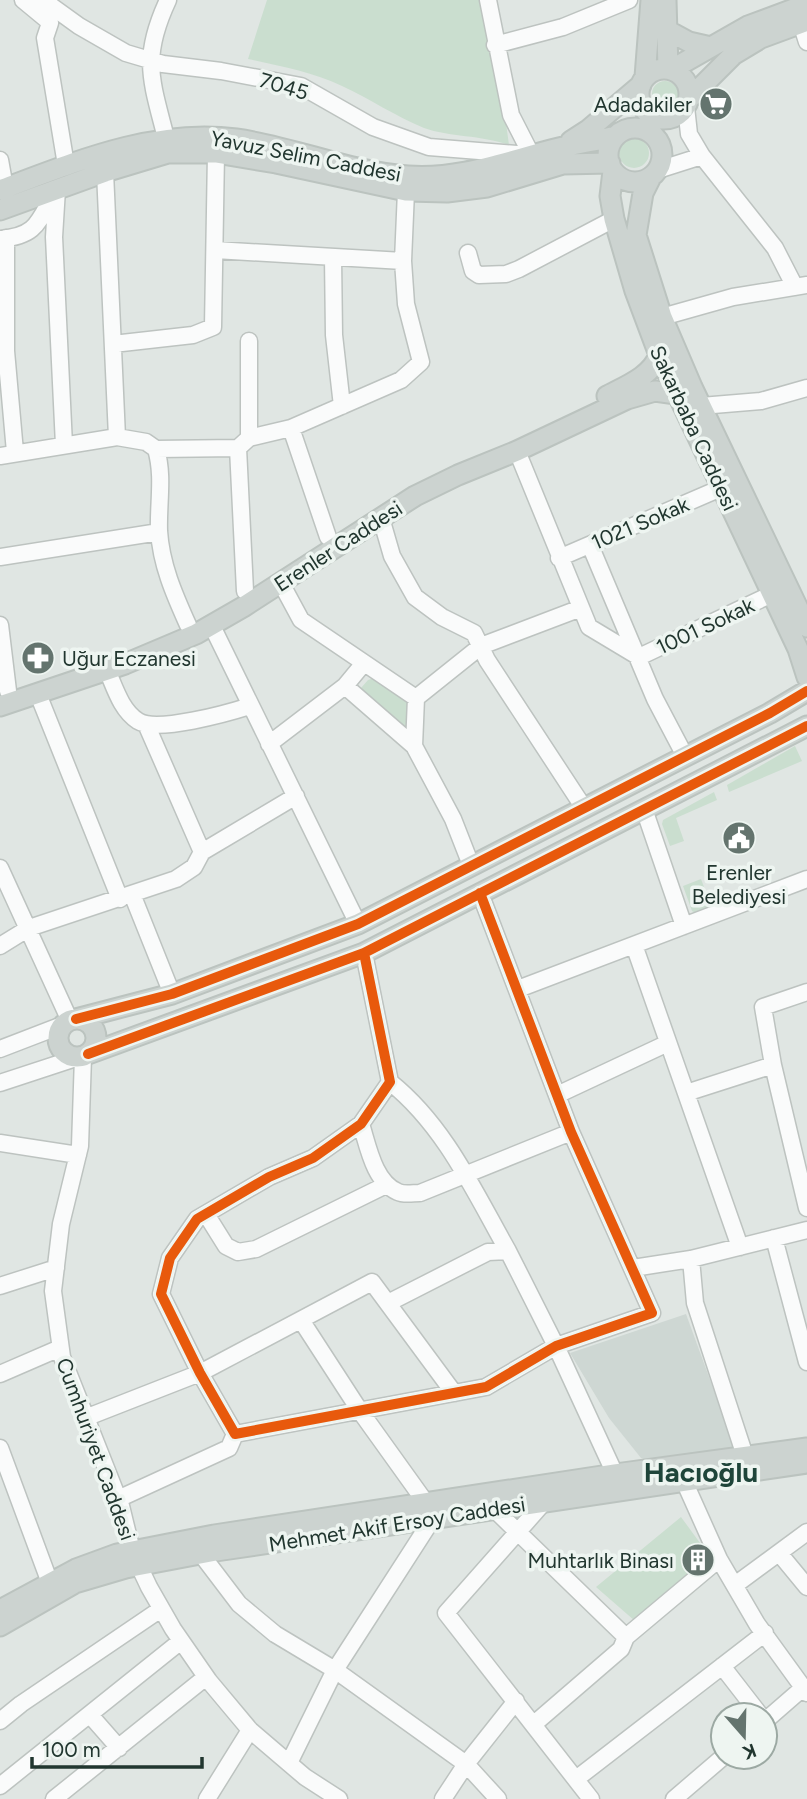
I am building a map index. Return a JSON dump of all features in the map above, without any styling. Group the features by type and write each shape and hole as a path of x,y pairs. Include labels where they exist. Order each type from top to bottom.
{"main road":[{"path":"652,0 642,85 644,108 656,117 664,119 685,106 733,55 805,16"},
{"path":"666,0 665,29 672,70"},
{"path":"672,70 747,26 780,0"},
{"path":"747,26 805,16"},
{"path":"665,29 689,42 711,47"},
{"path":"560,148 588,130 660,69 672,70 687,83 685,106"},
{"path":"620,133 640,128 649,131 661,144 657,167 636,182 627,181 611,167 609,149 620,133 642,85"},
{"name":"Sakarbaba Caddesi","path":"685,106 643,193 636,235 662,317 701,406 807,627"},
{"name":"Yavuz Selim Caddesi","path":"3,189 66,165 166,138 206,136 239,140 407,176 458,175 620,133"},
{"name":"Yavuz Selim Caddesi","path":"0,210 104,172 169,153 216,153 405,191 487,187 563,164 611,167"},
{"name":"Sakarbaba Caddesi","path":"611,167 610,196 614,219 635,291 659,355 721,488 790,593 798,649 807,677"},
{"name":"Erenler Caddesi","path":"3,697 188,625 245,592 420,480 641,378 655,366 659,355"},
{"name":"Erenler Caddesi","path":"3,697 38,694 107,670 212,626 381,518 447,480 517,452 627,398 655,391 676,394"},
{"path":"807,691 770,713 358,924 172,994 71,1021 58,1035 60,1048 70,1056 82,1056 365,953 807,726"},
{"path":"71,1021 91,1025 96,1035 95,1046 82,1056"},
{"name":"Mehmet Akif Ersoy Caddesi","path":"0,1626 75,1583 136,1558 214,1535 429,1510 494,1509 680,1473 745,1456 807,1447"},
{"name":"Mehmet Akif Ersoy Caddesi","path":"0,1610 76,1569 117,1554 136,1558 201,1554 615,1474 680,1473 807,1463"}],"street":[{"path":"23,0 50,23"},
{"path":"42,0 50,23 46,38 66,165"},
{"name":"7045","path":"42,0 79,26 126,53 163,64 221,71 301,86 373,127 429,147 532,156"},
{"path":"166,138 150,78 150,60 157,25 169,0"},
{"path":"488,0 511,115 532,156"},
{"path":"495,45 563,27 629,0"},
{"path":"805,16 807,42"},
{"path":"662,317 733,297 801,286 775,248 702,156 689,134 685,106"},
{"path":"507,152 511,115"},
{"path":"113,344 193,335 213,327 216,153"},
{"path":"657,167 702,156"},
{"path":"0,160 3,189"},
{"path":"104,172 117,437"},
{"path":"57,189 35,228 18,237 3,239 3,351 8,454 117,437 146,442 156,449 161,465 159,532 163,562 188,625"},
{"path":"57,189 54,237 64,445"},
{"path":"156,449 243,443 291,428 401,380 421,362 406,304 403,261 405,191"},
{"path":"468,253 473,271 479,275 506,274 614,219"},
{"path":"215,250 403,261"},
{"path":"333,257 334,335 342,406"},
{"path":"245,592 243,443 249,341"},
{"path":"701,406 761,401 807,388"},
{"path":"291,428 328,537"},
{"path":"517,452 589,627 639,657"},
{"name":"1021 Sokak","path":"559,558 721,488"},
{"path":"381,518 392,556 415,597 442,617 474,633 487,660 584,808"},
{"path":"0,557 159,532"},
{"path":"590,545 655,699 685,756"},
{"path":"281,583 301,620 416,698"},
{"name":"1001 Sokak","path":"639,657 790,593"},
{"path":"414,746 416,698 481,646 581,608"},
{"path":"0,625 3,697"},
{"path":"212,626 358,924"},
{"path":"269,744 345,686 364,663"},
{"path":"107,670 125,709 138,721 146,724 212,717 250,706"},
{"path":"345,686 414,746 453,819 471,865"},
{"path":"38,694 126,897 172,994"},
{"path":"146,724 202,852"},
{"path":"0,946 29,928 176,879 194,866 202,852 296,796"},
{"path":"644,809 684,926"},
{"path":"0,868 71,1021 0,1049"},
{"path":"518,989 807,879"},
{"path":"235,1434 486,1387 556,1346 652,1313 571,1132 480,892"},
{"path":"634,945 740,1247"},
{"path":"365,953 390,1082 413,1100 437,1129 465,1175 508,1251 556,1346 615,1474"},
{"path":"807,992 763,1007 773,1065 807,1208"},
{"path":"557,1095 668,1043"},
{"path":"0,1083 82,1056"},
{"name":"Cumhuriyet Caddesi","path":"82,1056 80,1146 61,1224 53,1291 60,1348 118,1499 136,1558 161,1609 206,1677 250,1730 305,1777 340,1799"},
{"path":"686,1093 773,1065"},
{"path":"235,1434 200,1373 161,1294 170,1258 197,1219 269,1177 313,1157 360,1124 390,1082"},
{"path":"360,1124 386,1185 401,1194 420,1193 571,1132"},
{"path":"0,1143 78,1155"},
{"path":"206,1214 226,1246 238,1252 256,1249 386,1185"},
{"path":"632,1268 691,1259 807,1230"},
{"path":"774,1238 807,1362"},
{"path":"388,1303 488,1252 508,1251"},
{"path":"691,1259 695,1303 745,1456"},
{"path":"0,1286 56,1268"},
{"path":"85,1418 200,1373 372,1282 454,1393"},
{"path":"289,1763 335,1670 429,1510 300,1320"},
{"path":"0,1374 60,1348"},
{"path":"118,1499 229,1448 235,1434"},
{"path":"0,1451 50,1583"},
{"path":"680,1473 719,1559 757,1624 805,1691 779,1710"},
{"path":"545,1501 446,1613 592,1799"},
{"path":"494,1509 626,1637"},
{"path":"734,1585 807,1532"},
{"path":"779,1553 807,1587"},
{"path":"201,1554 239,1604 275,1634 335,1670 466,1764 498,1799"},
{"path":"534,1724 621,1649 626,1637 719,1559"},
{"path":"0,1721 161,1609"},
{"path":"576,1779 765,1633"},
{"path":"0,1786 181,1641"},
{"path":"722,1666 749,1701"},
{"path":"54,1799 206,1677"},
{"path":"443,1799 466,1764 516,1701"},
{"path":"90,1715 119,1748"},
{"path":"207,1799 250,1730"},
{"path":"674,1799 709,1769"}],"shaded area":[{"path":"686,1314 736,1451 652,1462 641,1458 609,1418 570,1353"}],"green space":[{"path":"267,0 489,0 509,145 424,128 331,81 248,59"},
{"path":"665,81 674,85 678,94 674,103 665,107 656,103 652,94 656,85"},
{"path":"634,138 645,142 649,153 645,164 634,168 623,164 619,153 623,142"},
{"path":"374,678 408,699 410,734 361,692 368,680"},
{"path":"795,746 802,761 729,792 727,785"},
{"path":"714,792 717,800 676,818 684,841 670,846 663,820"},
{"path":"701,879 712,908 697,914 692,911 683,886"},
{"path":"681,1517 711,1558 635,1621 596,1587"}],"cycle path":[{"path":"76,1019 172,994 358,924 770,713 807,691"},
{"path":"88,1054 364,953 807,726"},
{"path":"364,953 390,1082 361,1124 313,1158 269,1177 197,1219 170,1258 161,1294 200,1373 235,1434 486,1387 556,1346 652,1313 571,1132 480,893"}],"place":[{"name":"Adadakiler","path":"716,104"},
{"name":"Uğur Eczanesi","path":"38,658"},
{"name":"Erenler Belediyesi","path":"739,838"},
{"name":"Muhtarlık Binası","path":"698,1560"}],"district":[{"name":"Hacıoğlu","path":"701,1472"}]}
